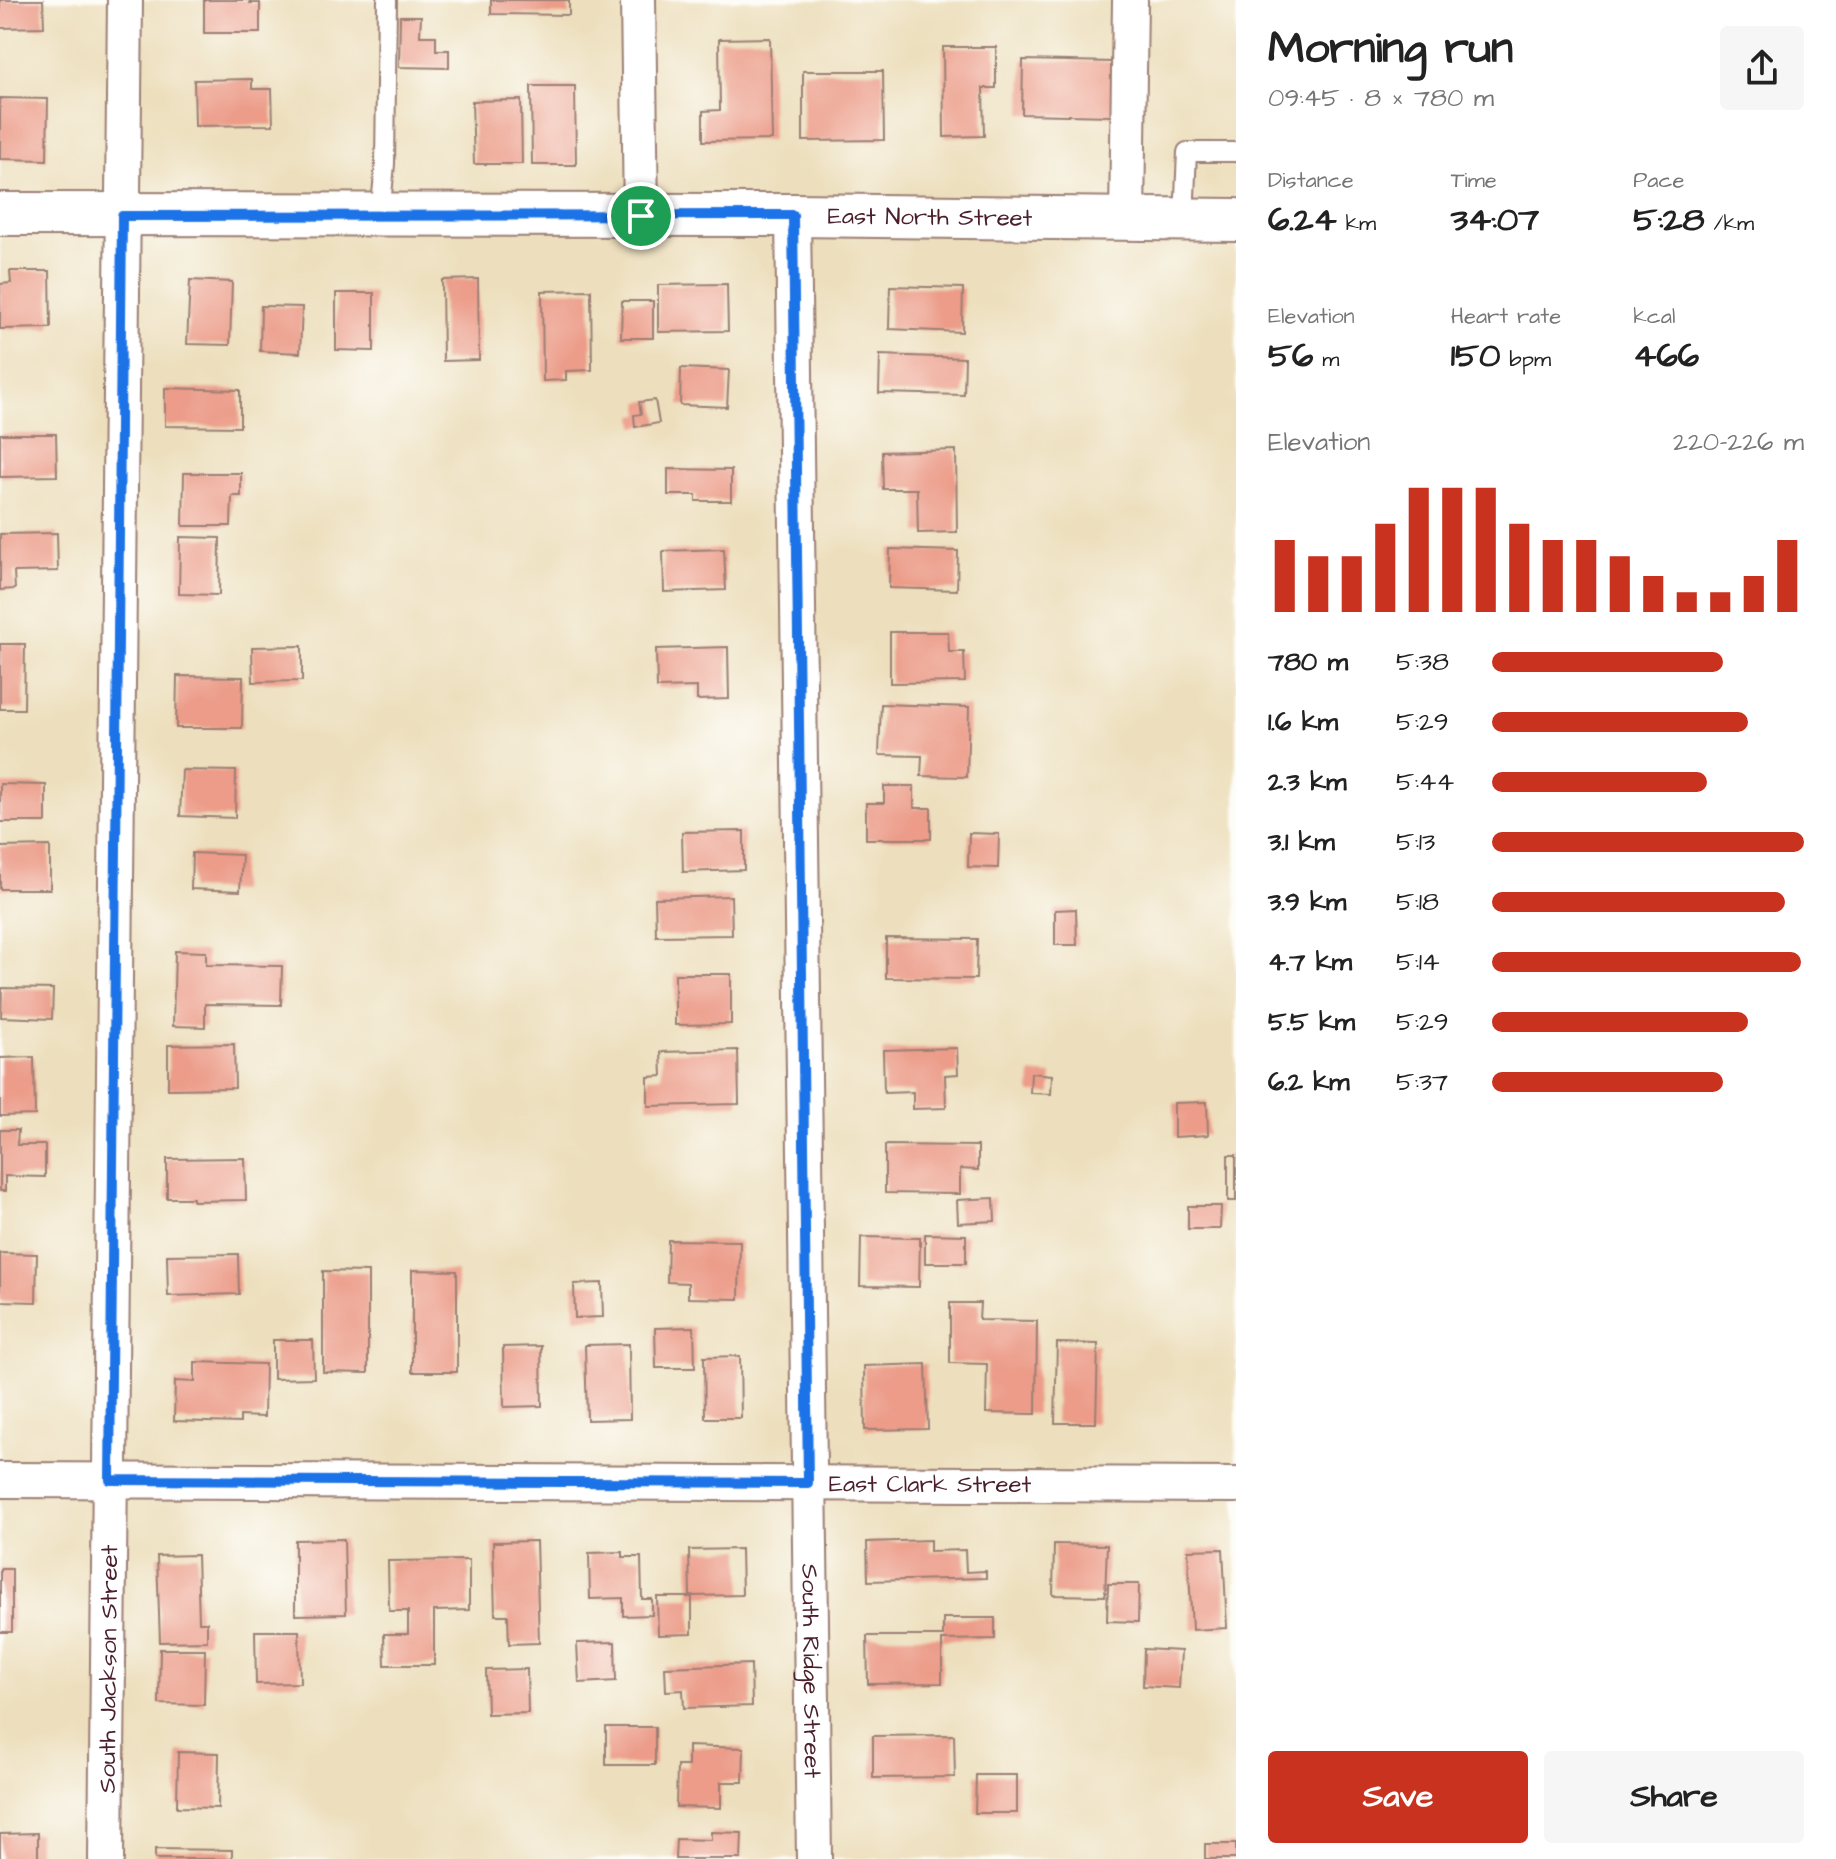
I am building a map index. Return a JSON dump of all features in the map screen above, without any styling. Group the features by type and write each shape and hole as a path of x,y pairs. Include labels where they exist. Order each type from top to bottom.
{"street":[{"name":"South Jackson Street","path":"106,1859 125,0"},
{"path":"638,0 641,216"},
{"path":"1127,218 1130,1"},
{"name":"East North Street","path":"0,214 793,215 1236,220"},
{"name":"South Ridge Street","path":"793,215 814,1859"},
{"name":"East Clark Street","path":"0,1480 1236,1485"}],"lane":[{"path":"380,216 385,164 387,0"},
{"path":"1184,219 1187,152 1236,152"}],"building":[{"path":"0,0 43,0 44,27 0,28"},
{"path":"204,0 250,0 250,3 260,3 260,33 204,33"},
{"path":"491,0 569,0 569,15 491,14"},
{"path":"400,16 421,16 420,36 436,36 436,50 449,50 449,68 399,67"},
{"path":"770,38 772,140 703,141 703,111 720,110 719,39"},
{"path":"943,47 996,47 996,88 983,88 984,136 944,137"},
{"path":"1023,60 1114,62 1113,116 1022,114"},
{"path":"803,71 883,71 884,140 803,141"},
{"path":"252,79 252,89 272,89 273,125 195,126 194,80"},
{"path":"531,86 575,86 576,165 532,165"},
{"path":"0,98 48,99 47,160 0,159"},
{"path":"521,100 522,164 474,164 472,101"},
{"path":"10,271 50,271 51,328 0,329 0,284 11,283"},
{"path":"478,279 479,360 443,361 442,280"},
{"path":"190,280 232,282 230,345 187,344"},
{"path":"727,284 728,331 658,332 658,285"},
{"path":"890,286 963,288 962,332 889,329"},
{"path":"591,290 592,370 566,371 566,380 543,381 542,291"},
{"path":"336,293 374,293 374,351 336,350"},
{"path":"622,301 653,301 653,338 621,338"},
{"path":"261,306 302,307 300,353 260,351"},
{"path":"880,355 965,358 964,395 879,393"},
{"path":"681,368 729,370 727,407 680,405"},
{"path":"165,388 240,390 240,427 165,426"},
{"path":"655,400 659,423 635,427 634,415 641,414 639,402"},
{"path":"0,434 56,434 57,476 0,477"},
{"path":"956,450 957,532 918,533 917,489 883,489 882,452"},
{"path":"668,469 731,470 731,501 696,501 696,495 668,495"},
{"path":"184,473 241,473 241,496 232,496 231,526 183,526"},
{"path":"57,533 58,571 14,572 15,589 0,590 0,534"},
{"path":"180,537 220,538 219,595 179,594"},
{"path":"724,549 726,590 664,592 663,551"},
{"path":"890,549 958,551 957,590 889,588"},
{"path":"890,632 948,632 949,652 964,652 965,682 890,683"},
{"path":"0,644 25,644 24,709 0,709"},
{"path":"302,646 302,681 253,682 252,647"},
{"path":"728,647 729,699 697,700 697,687 657,688 656,649"},
{"path":"177,676 243,677 242,728 176,728"},
{"path":"881,704 969,707 967,777 921,776 922,756 879,755"},
{"path":"182,770 236,771 235,818 180,816"},
{"path":"0,784 46,785 46,822 0,822"},
{"path":"884,786 914,786 914,808 931,808 931,839 866,839 866,803 884,803"},
{"path":"744,831 744,870 683,872 682,832"},
{"path":"969,833 999,834 998,868 968,867"},
{"path":"50,846 50,889 0,889 0,847"},
{"path":"192,853 242,855 240,891 191,889"},
{"path":"731,896 732,935 656,936 655,898"},
{"path":"1076,909 1077,945 1055,945 1055,910"},
{"path":"886,938 977,939 976,979 886,978"},
{"path":"175,951 206,952 206,965 282,966 281,1005 205,1004 205,1027 173,1026"},
{"path":"675,974 731,974 731,1024 675,1025"},
{"path":"2,988 53,989 52,1019 1,1017"},
{"path":"234,1044 235,1088 168,1089 168,1045"},
{"path":"957,1048 958,1074 945,1075 946,1108 913,1109 913,1092 884,1093 883,1050"},
{"path":"738,1050 739,1104 648,1106 648,1077 662,1076 661,1052"},
{"path":"34,1057 35,1115 0,1116 0,1058"},
{"path":"1031,1073 1052,1075 1051,1094 1030,1093"},
{"path":"1207,1102 1208,1135 1174,1137 1174,1103"},
{"path":"0,1130 18,1130 17,1145 45,1145 45,1177 5,1176 5,1191 0,1191"},
{"path":"885,1145 978,1146 978,1170 960,1169 960,1194 885,1193"},
{"path":"1228,1155 1236,1155 1236,1201 1228,1201"},
{"path":"245,1158 246,1200 167,1198 167,1159"},
{"path":"994,1198 995,1221 958,1223 957,1200"},
{"path":"1188,1206 1221,1206 1220,1229 1188,1229"},
{"path":"925,1234 966,1235 966,1263 925,1263"},
{"path":"861,1237 920,1238 919,1287 860,1286"},
{"path":"668,1240 740,1241 739,1299 688,1298 688,1283 667,1282"},
{"path":"0,1253 37,1254 36,1302 0,1301"},
{"path":"238,1254 239,1294 168,1296 167,1255"},
{"path":"412,1270 457,1271 457,1372 412,1372"},
{"path":"323,1271 368,1272 368,1373 323,1372"},
{"path":"602,1283 603,1317 575,1318 574,1284"},
{"path":"950,1303 980,1303 979,1320 1037,1321 1036,1414 986,1413 987,1364 950,1363"},
{"path":"694,1327 695,1368 656,1368 655,1328"},
{"path":"273,1340 313,1340 314,1378 273,1379"},
{"path":"1057,1343 1098,1344 1096,1423 1055,1423"},
{"path":"629,1344 630,1419 587,1420 585,1345"},
{"path":"541,1346 542,1406 504,1407 503,1347"},
{"path":"740,1356 741,1418 705,1418 704,1357"},
{"path":"195,1362 265,1364 264,1417 240,1416 240,1423 174,1421 175,1381 195,1382"},
{"path":"926,1364 928,1429 865,1430 864,1366"},
{"path":"344,1539 346,1614 295,1615 295,1540"},
{"path":"930,1540 930,1551 965,1550 966,1572 986,1571 986,1578 868,1581 867,1542"},
{"path":"536,1541 539,1643 509,1644 508,1615 495,1615 493,1542"},
{"path":"1054,1544 1107,1545 1105,1596 1053,1595"},
{"path":"741,1549 742,1595 690,1596 689,1550"},
{"path":"1223,1549 1227,1628 1192,1630 1188,1550"},
{"path":"623,1552 623,1557 641,1557 642,1599 652,1599 652,1615 623,1616 623,1598 590,1599 589,1553"},
{"path":"197,1555 199,1622 207,1622 207,1641 160,1642 157,1556"},
{"path":"469,1560 469,1610 434,1611 434,1665 385,1665 384,1634 408,1634 408,1611 389,1611 388,1561"},
{"path":"0,1569 12,1569 12,1632 0,1632"},
{"path":"1108,1584 1139,1584 1138,1622 1107,1621"},
{"path":"657,1597 692,1597 692,1634 658,1635"},
{"path":"943,1618 995,1618 995,1639 942,1640 942,1683 868,1684 867,1636 943,1636"},
{"path":"255,1631 299,1631 300,1683 256,1684"},
{"path":"615,1642 616,1681 579,1683 577,1643"},
{"path":"160,1649 205,1649 204,1705 159,1704"},
{"path":"1144,1649 1181,1651 1179,1688 1143,1686"},
{"path":"751,1664 752,1706 684,1708 683,1690 666,1691 665,1667"},
{"path":"527,1669 528,1713 487,1714 486,1670"},
{"path":"606,1727 655,1727 655,1765 606,1765"},
{"path":"954,1735 955,1777 873,1778 873,1736"},
{"path":"688,1746 744,1748 743,1782 721,1782 721,1808 676,1807 677,1766 688,1766"},
{"path":"178,1752 219,1753 218,1808 177,1807"},
{"path":"976,1775 1017,1775 1017,1813 975,1813"},
{"path":"711,1832 742,1833 741,1859 675,1859 676,1839 711,1840"},
{"path":"38,1833 38,1859 0,1859 0,1834"},
{"path":"1205,1844 1236,1844 1236,1859 1205,1859"},
{"path":"155,1849 232,1850 232,1859 155,1859"}],"route":[{"path":"793,215 808,1483 110,1480 122,216 641,216 793,215"}]}
